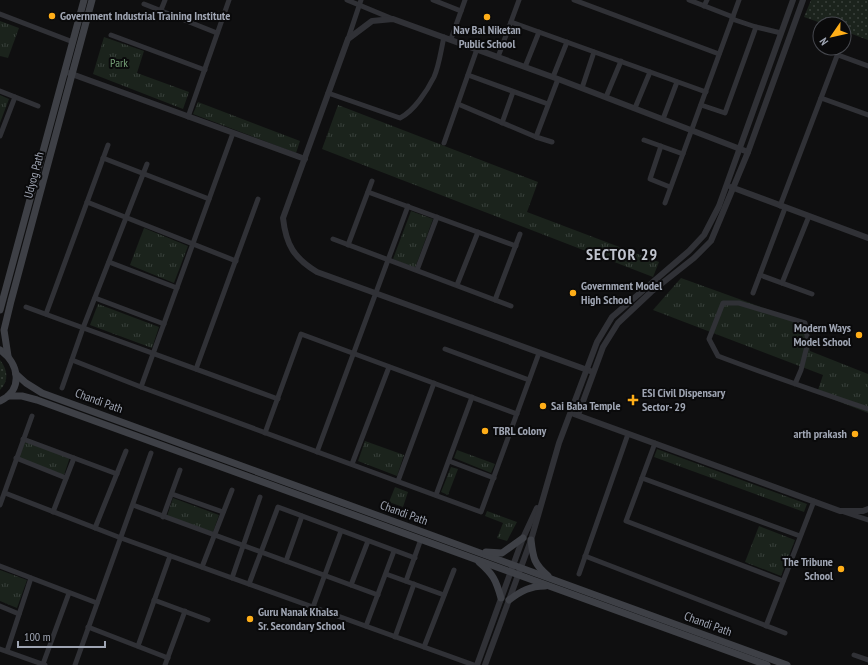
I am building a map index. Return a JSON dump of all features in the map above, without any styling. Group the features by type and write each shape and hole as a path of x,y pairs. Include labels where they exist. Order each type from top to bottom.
{"main road":[{"name":"Udyog Path","path":"8,356 4,330 69,73 73,42 84,0"},
{"name":"Udyog Path","path":"0,310 69,73 92,0"},
{"path":"0,350 8,356 15,366 16,374 12,391 8,396 0,401"},
{"name":"Chandi Path","path":"16,374 26,383 42,392 478,552 512,568 767,665"},
{"name":"Chandi Path","path":"8,396 22,396 37,400 476,559 512,568"},
{"path":"478,552 502,553 523,538"},
{"path":"509,600 521,591 532,586 551,583 533,558 531,540"},
{"path":"476,559 490,571 497,581 501,598"},
{"name":"Chandi Path","path":"551,583 787,665"}],"street":[{"path":"161,10 165,0"},
{"path":"188,117 229,0"},
{"path":"347,0 360,2 393,19 556,78 748,152"},
{"path":"433,0 461,11"},
{"path":"451,39 465,0"},
{"path":"498,57 519,0"},
{"path":"574,0 720,54"},
{"path":"689,0 756,27 781,33"},
{"path":"704,6 707,0"},
{"path":"665,203 739,0"},
{"path":"485,665 531,540 544,490 570,413 597,342 612,317 689,251 704,235 719,206 793,0"},
{"path":"578,415 603,347 618,323 652,292 694,258 710,241 748,152 803,0"},
{"path":"360,2 283,218 285,234 290,248 301,263 316,272 593,372"},
{"path":"144,4 217,33"},
{"path":"0,14 73,42"},
{"path":"348,39 372,21 393,19"},
{"path":"511,22 706,92"},
{"path":"702,105 725,114 756,27"},
{"path":"525,67 539,32"},
{"path":"111,34 204,70"},
{"path":"328,93 400,118 406,115 421,98 434,77 444,37"},
{"path":"536,137 548,104 566,42"},
{"path":"444,143 477,49"},
{"path":"582,88 594,52"},
{"path":"753,293 821,98 838,56"},
{"path":"841,56 868,66"},
{"path":"606,97 621,61"},
{"path":"635,108 650,72"},
{"path":"69,73 305,159"},
{"path":"468,75 548,104"},
{"path":"663,119 677,82"},
{"path":"0,91 38,106"},
{"path":"502,123 513,92"},
{"path":"0,136 15,97"},
{"path":"821,98 868,115"},
{"path":"458,104 536,137 552,142"},
{"path":"140,388 233,133"},
{"path":"644,140 683,154"},
{"path":"46,314 108,145"},
{"path":"661,146 650,179 670,187"},
{"path":"103,158 209,199"},
{"path":"62,388 83,328 147,164"},
{"path":"348,245 372,181"},
{"path":"726,186 868,238"},
{"path":"368,192 516,246"},
{"path":"196,369 258,199"},
{"path":"87,202 236,260"},
{"path":"317,452 408,206"},
{"path":"782,283 809,216"},
{"path":"417,270 437,217"},
{"path":"457,286 478,232"},
{"path":"495,300 520,234"},
{"path":"332,239 511,306"},
{"path":"109,262 176,288"},
{"path":"760,274 812,294"},
{"path":"95,298 164,324"},
{"path":"795,384 801,370 808,342 805,323 739,302 723,303 709,339 718,356 795,384 868,408"},
{"path":"26,307 278,399"},
{"path":"265,433 301,334 517,414"},
{"path":"445,349 530,380"},
{"path":"72,360 140,388 481,512 539,353"},
{"path":"352,464 389,367"},
{"path":"398,481 434,383"},
{"path":"436,495 472,397"},
{"path":"570,413 868,520"},
{"path":"0,505 32,416"},
{"path":"579,574 628,434"},
{"path":"23,439 116,474"},
{"path":"655,443 626,521 783,581"},
{"path":"95,528 126,451"},
{"path":"76,665 88,627 151,453"},
{"path":"16,458 66,478"},
{"path":"53,512 74,458"},
{"path":"449,461 494,478"},
{"path":"163,517 180,470"},
{"path":"642,478 800,536"},
{"path":"202,567 232,490"},
{"path":"5,493 120,538 475,665 523,538 544,490"},
{"path":"172,494 223,512"},
{"path":"232,578 260,497"},
{"path":"766,626 814,501"},
{"path":"133,505 378,595"},
{"path":"249,584 278,507 415,558"},
{"path":"840,511 862,511 868,509"},
{"path":"286,561 302,516"},
{"path":"313,607 341,531"},
{"path":"406,581 422,539"},
{"path":"351,585 368,541"},
{"path":"366,626 394,551"},
{"path":"138,646 170,556"},
{"path":"585,556 785,633"},
{"path":"0,566 97,603"},
{"path":"424,647 454,570"},
{"path":"386,574 444,596"},
{"path":"7,651 32,578"},
{"path":"395,637 414,584"},
{"path":"0,649 44,665 69,592"},
{"path":"154,600 208,620"},
{"path":"0,606 19,614"},
{"path":"165,665 185,611"},
{"path":"88,627 168,658"},
{"path":"854,655 868,660"}],"green space":[{"path":"811,0 868,0 868,40 852,34 852,16 812,16 812,20 804,17"},
{"path":"0,21 19,28 8,58 0,56"},
{"name":"Park","path":"104,37 144,51 137,73 189,92 183,109 93,74"},
{"path":"0,95 9,99 0,123"},
{"path":"198,102 300,141 296,153 193,114"},
{"path":"338,105 538,182 527,212 659,262 653,277 322,149"},
{"path":"411,211 433,219 415,268 393,259"},
{"path":"144,228 188,246 174,283 130,265"},
{"path":"681,278 805,323 810,351 868,374 868,413 817,393 823,375 653,310"},
{"path":"98,304 159,327 152,348 90,325"},
{"path":"0,360 5,368 6,379 0,390"},
{"path":"25,441 70,457 64,475 19,458"},
{"path":"365,441 404,455 397,476 358,461"},
{"path":"657,449 807,504 804,512 654,457"},
{"path":"457,450 495,464 491,473 454,458"},
{"path":"451,467 458,469 448,495 441,492"},
{"path":"395,487 408,492 403,507 389,502"},
{"path":"173,498 219,515 213,532 167,516"},
{"path":"487,511 517,522 507,541 497,538 503,523 485,516"},
{"path":"759,526 795,540 781,576 745,562"},
{"path":"0,570 27,580 17,608 0,601"}],"place":[{"name":"Government Industrial Training Institute","path":"52,16"},
{"name":"Nav Bal Niketan Public School","path":"487,17"},
{"name":"Government Model High School","path":"573,293"},
{"name":"Modern Ways Model School","path":"859,335"},
{"name":"ESI Civil Dispensary Sector- 29","path":"633,400"},
{"name":"Sai Baba Temple","path":"543,406"},
{"name":"TBRL Colony","path":"485,431"},
{"name":"arth prakash","path":"855,434"},
{"name":"The Tribune School","path":"841,569"},
{"name":"Guru Nanak Khalsa Sr. Secondary School","path":"250,619"}],"district":[{"name":"SECTOR 29","path":"622,254"}]}
